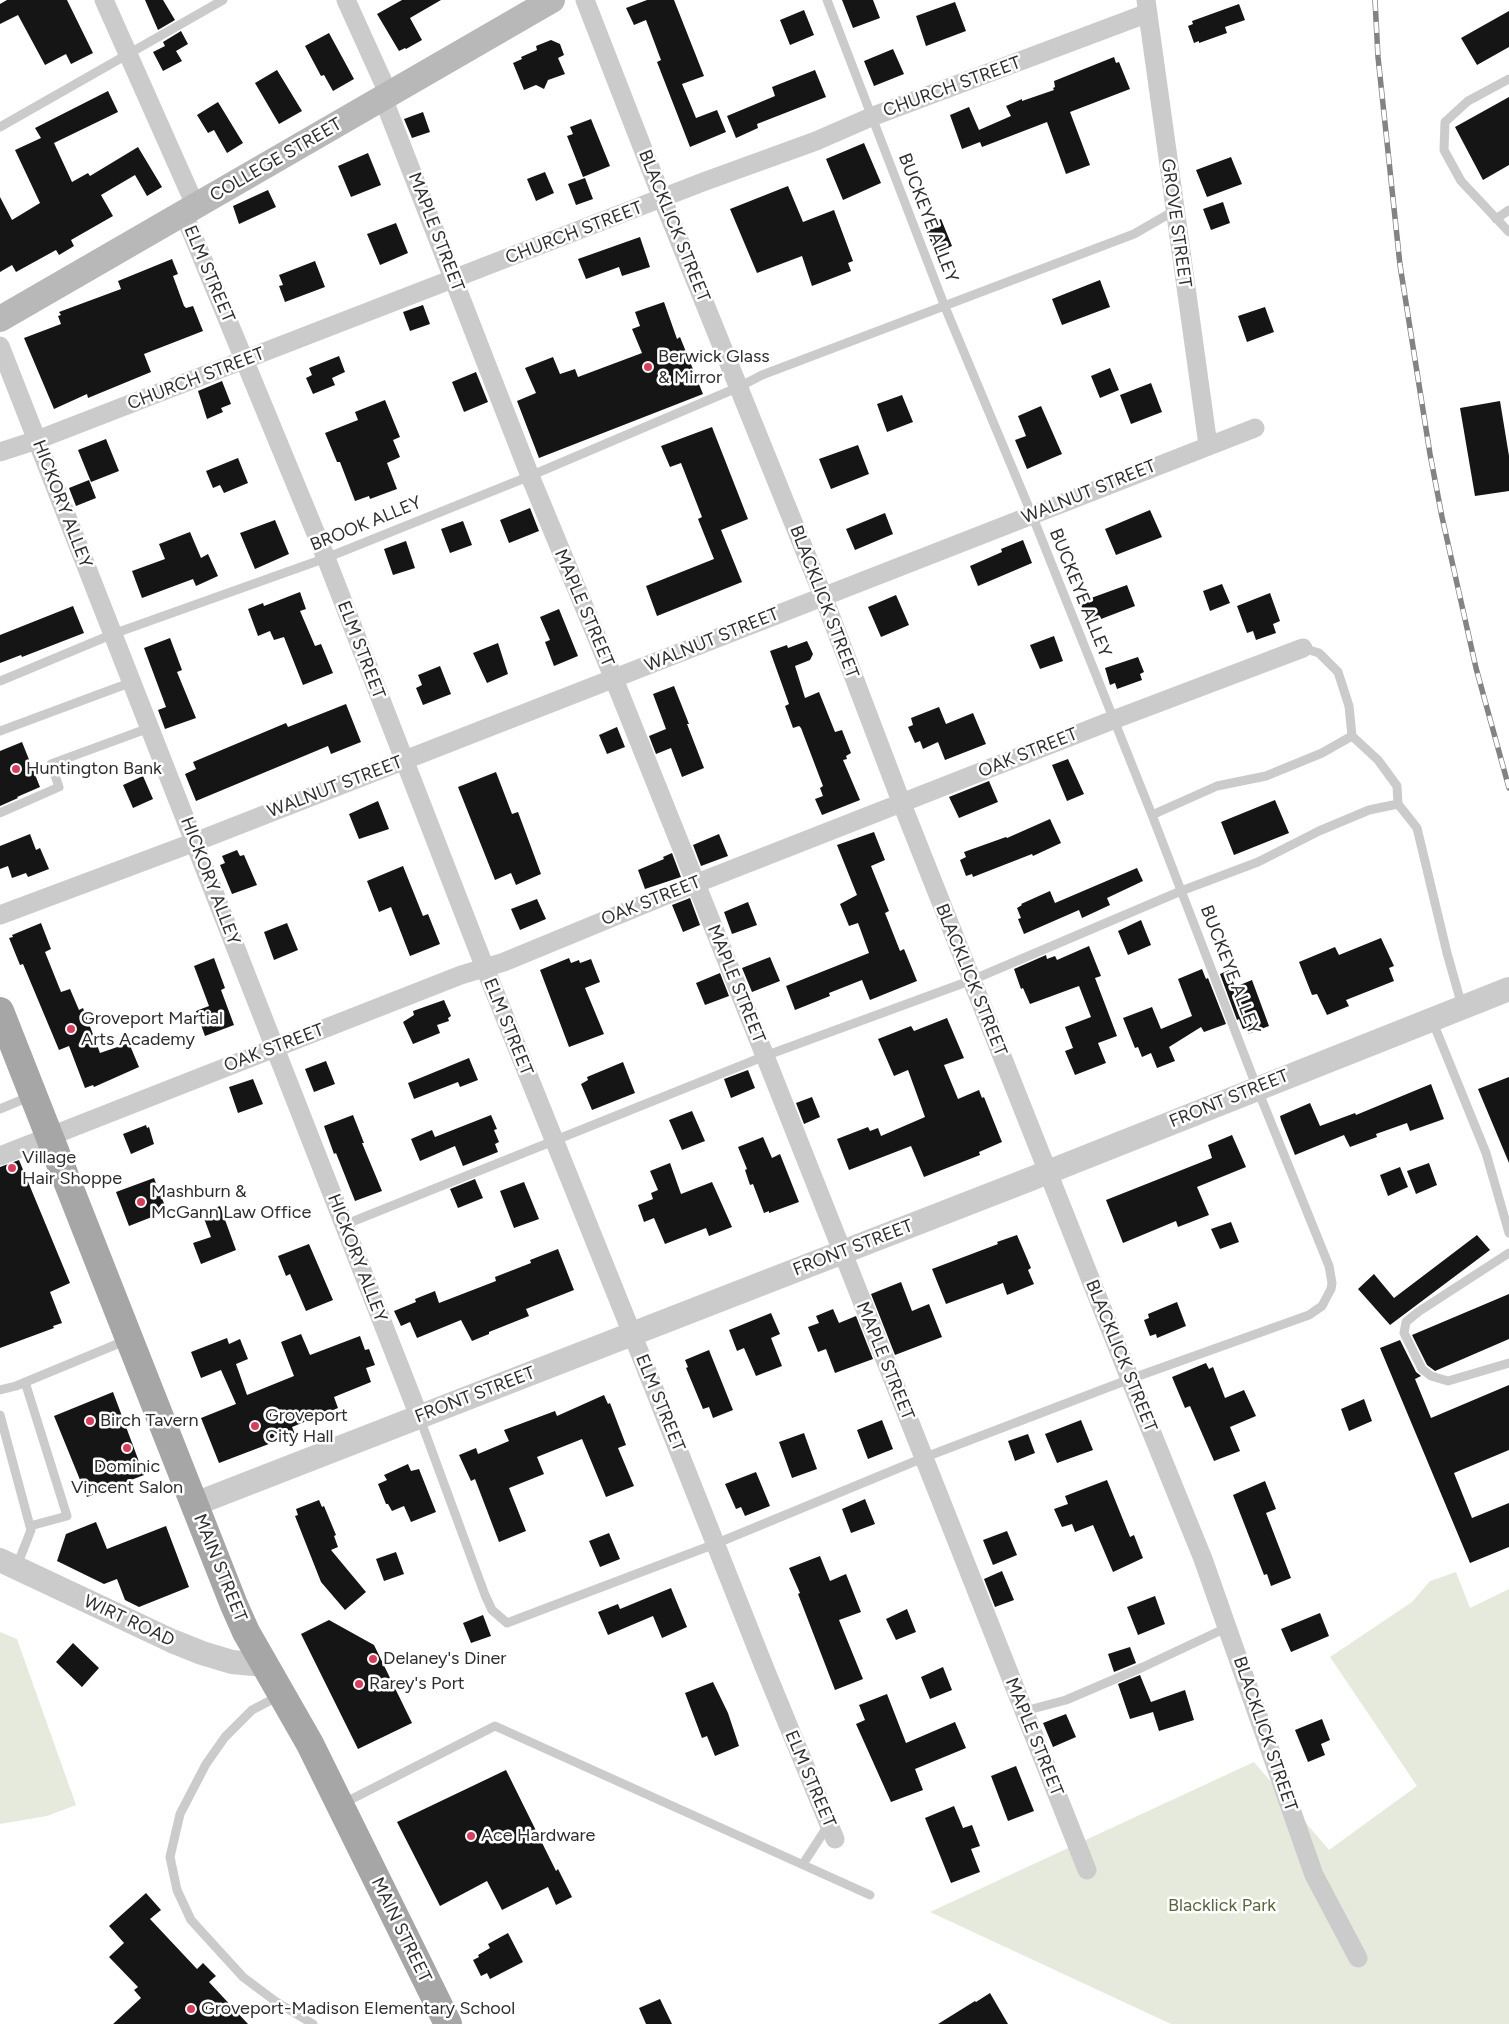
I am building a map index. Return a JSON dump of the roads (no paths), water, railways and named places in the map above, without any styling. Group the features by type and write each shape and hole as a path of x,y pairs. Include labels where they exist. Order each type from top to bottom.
{"main road":[{"name":"COLLEGE STREET","path":"0,319 552,0"},
{"name":"MAIN STREET","path":"0,1011 234,1605 246,1632 306,1738 448,2024"}],"street":[{"name":"ELM STREET","path":"104,0 128,53 190,210 244,360 326,558 403,761 485,968 795,1744 832,1831"},
{"name":"MAPLE STREET","path":"346,0 386,96 454,280 530,476 696,883 1088,1870"},
{"name":"BLACKLICK STREET","path":"585,0 662,198 823,596 902,804 1203,1559 1314,1875 1358,1958"},
{"name":"CHURCH STREET","path":"0,452 37,440 662,198 816,141 871,117 1147,7"},
{"name":"GROVE STREET","path":"1147,7 1174,212 1208,445"},
{"name":"HICKORY ALLEY","path":"0,346 419,1416"},
{"name":"WALNUT STREET","path":"0,915 403,761 1255,428"},
{"name":"OAK STREET","path":"0,1156 461,975 504,962 696,883 1303,648"},
{"name":"FRONT STREET","path":"195,1504 842,1253 1509,989"},
{"name":"WIRT ROAD","path":"8,1564 172,1641 202,1653 232,1662 264,1665"}],"lane":[{"path":"0,127 223,0"},
{"name":"BUCKEYE ALLEY","path":"419,1416 485,1595 492,1610 507,1623 715,1544 923,1458 1130,1379 1309,1315 1322,1306 1331,1289 1332,1282 1328,1266 1257,1088 1182,891 1032,515 945,307 827,0"},
{"path":"1509,79 1468,101 1445,122 1444,150 1461,181 1509,232"},
{"path":"1496,219 1509,210"},
{"name":"BROOK ALLEY","path":"0,681 113,634 326,558 530,476 739,387 762,375 1134,234 1174,212"},
{"path":"1303,648 1320,653 1338,672 1349,706 1352,736 1378,760 1397,786 1398,804 1417,828 1462,1007"},
{"path":"0,731 132,682"},
{"path":"0,813 59,787 51,764 149,728"},
{"path":"1152,815 1217,786 1266,776 1322,753 1352,736"},
{"path":"344,1225 555,1142 765,1056 972,980 1182,891 1258,862 1319,831 1369,810 1398,804"},
{"path":"1432,1020 1486,1153 1509,1232"},
{"path":"0,1109 33,1095"},
{"path":"1509,1253 1418,1312 1406,1322 1404,1333 1422,1369 1430,1376 1448,1380 1509,1363"},
{"path":"0,1390 25,1382 130,1339"},
{"path":"25,1382 67,1516 30,1526"},
{"path":"0,1415 31,1530 8,1564"},
{"path":"1025,1714 1032,1709 1066,1700 1143,1667 1228,1627"},
{"path":"282,1695 252,1710 225,1737 206,1764 180,1814 170,1857 177,1890 191,1920 243,1977 275,2001 313,2024"},
{"path":"340,1806 495,1726 870,1895"},
{"path":"802,1864 832,1831"}],"railway":[{"path":"1375,0 1378,57 1400,265 1430,454 1442,517 1476,668 1509,788"}],"place":[{"name":"Berwick Glass & Mirror","path":"648,367"},
{"name":"Huntington Bank","path":"16,769"},
{"name":"Groveport Martial Arts Academy","path":"71,1029"},
{"name":"Village Hair Shoppe","path":"12,1168"},
{"name":"Mashburn & McGann Law Office","path":"141,1202"},
{"name":"Birch Tavern","path":"90,1421"},
{"name":"Groveport City Hall","path":"255,1426"},
{"name":"Dominic Vincent Salon","path":"127,1448"},
{"name":"Delaney's Diner","path":"373,1659"},
{"name":"Rarey's Port","path":"359,1684"},
{"name":"Ace Hardware","path":"471,1836"},
{"name":"Groveport-Madison Elementary School","path":"191,2009"}],"park label":[{"name":"Blacklick Park","path":"1222,1906"}]}
